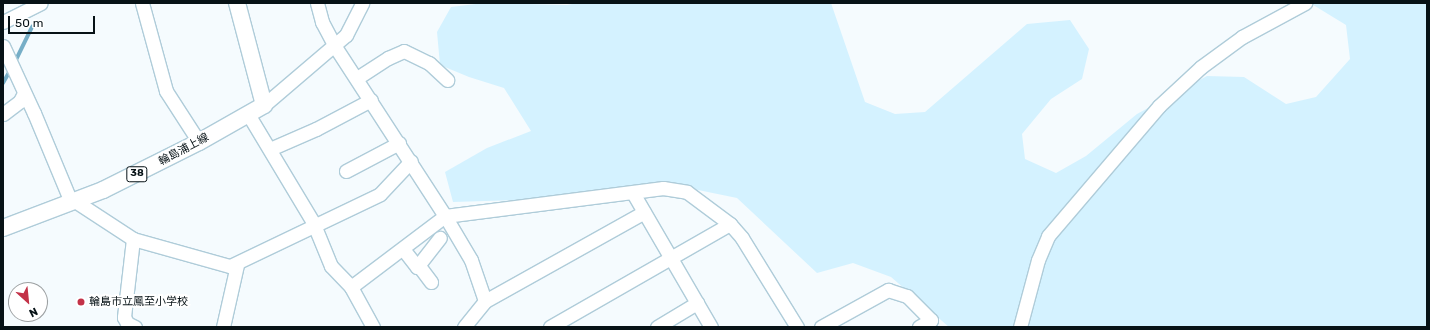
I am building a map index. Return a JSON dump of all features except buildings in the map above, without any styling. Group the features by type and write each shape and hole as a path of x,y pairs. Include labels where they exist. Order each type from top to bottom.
{"main road":[{"path":"237,3 264,105"},
{"name":"輪島浦上線","path":"3,228 104,190 199,142 264,105"}],"street":[{"path":"3,22 41,3"},
{"path":"142,3 166,91 199,142"},
{"path":"317,3 322,22 334,45 411,161 471,260 485,301"},
{"path":"264,105 346,35 362,3"},
{"path":"1020,327 1038,260 1048,236 1159,106 1201,67 1242,37 1305,3"},
{"path":"3,46 17,74 24,93 73,202 133,239 230,266 237,265 380,194 411,161"},
{"path":"357,78 388,58 404,51 429,63 447,80"},
{"path":"3,114 20,101 24,93"},
{"path":"270,149 316,129 371,100"},
{"path":"248,114 316,227 331,266 351,287 373,327"},
{"path":"346,171 399,143"},
{"path":"351,287 445,216 663,188 686,192 730,224 742,238 797,327"},
{"path":"633,193 711,327"},
{"path":"464,327 485,301 644,212"},
{"path":"550,327 730,224"},
{"path":"419,266 440,238"},
{"path":"133,239 124,317 127,323 135,327"},
{"path":"403,248 417,267 419,266 430,282"},
{"path":"223,327 237,265"},
{"path":"821,327 888,290 907,296 931,320 918,327"},
{"path":"657,327 697,304"}],"shaded area":[{"path":"484,3 567,5 577,3 831,3 865,102 895,114 925,112 1027,24 1070,20 1089,49 1082,79 1051,99 1022,134 1025,159 1056,173 1086,156 1137,114 1207,76 1244,77 1286,104 1316,97 1350,59 1346,25 1310,3 1427,3 1427,327 949,327 891,277 853,263 817,273 737,198 669,184 555,199 453,202 445,172 487,148 531,131 504,88 469,77 440,65 437,32 451,7"}],"waterway":[{"path":"15,62 32,27"},
{"path":"3,83 10,71"}],"place":[{"name":"輪島市立鳳至小学校","path":"81,302"}]}
